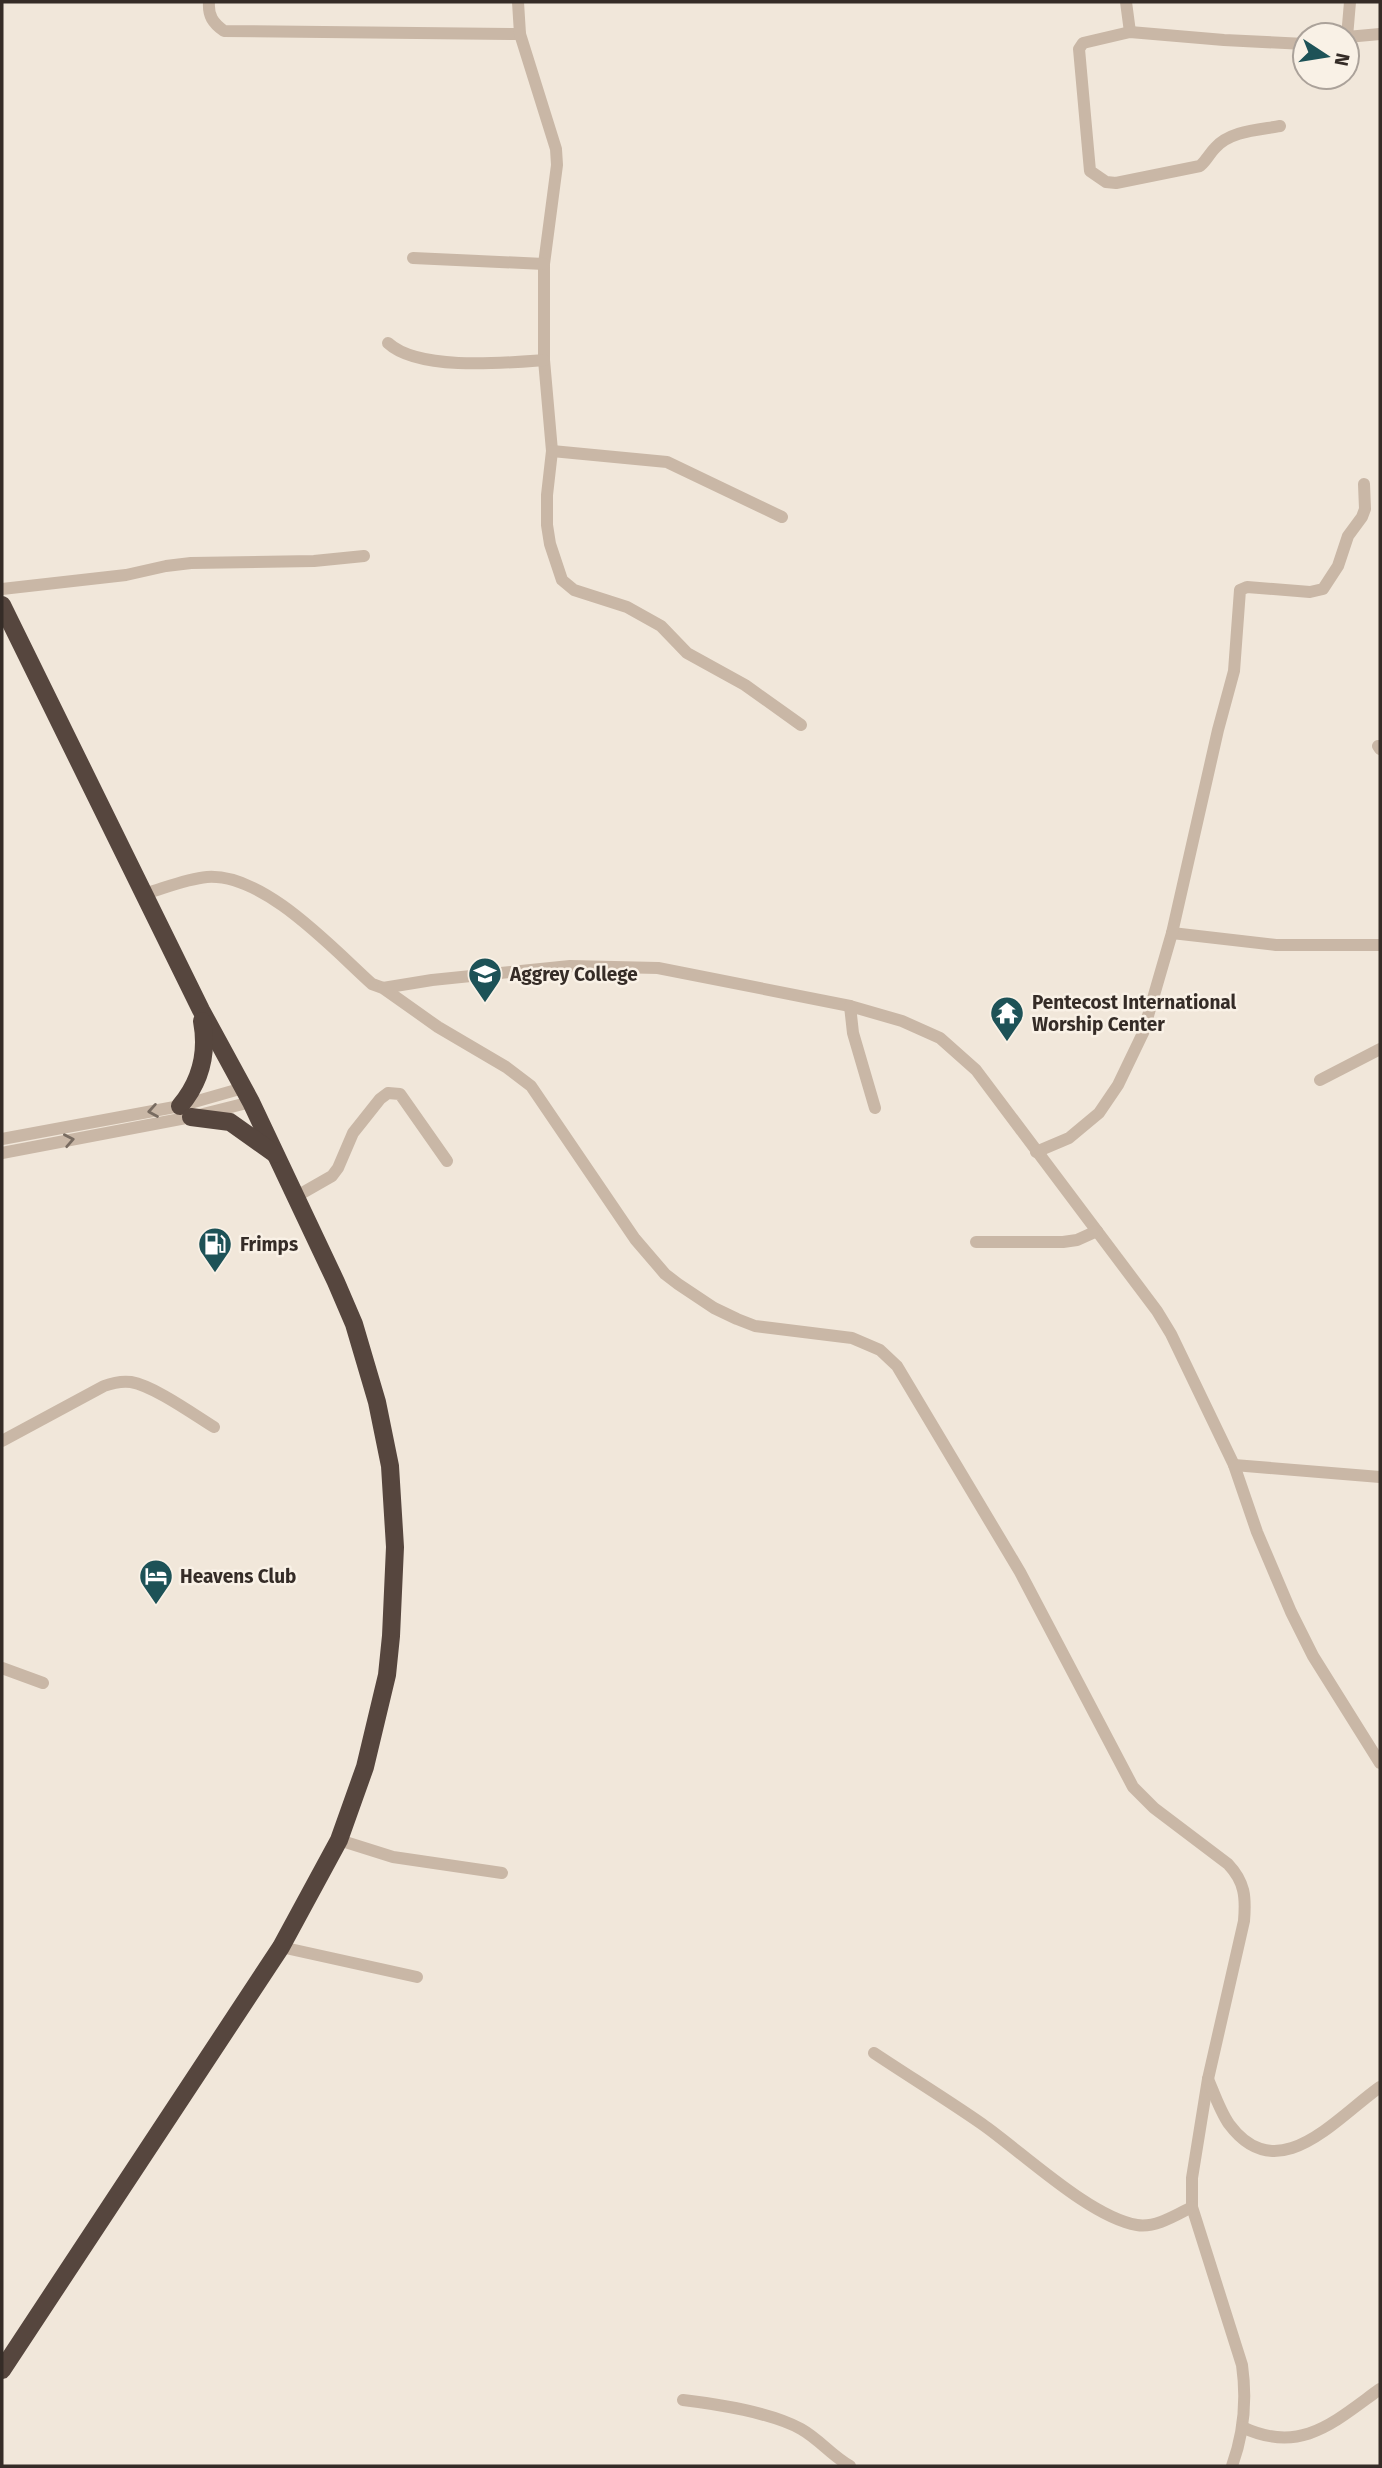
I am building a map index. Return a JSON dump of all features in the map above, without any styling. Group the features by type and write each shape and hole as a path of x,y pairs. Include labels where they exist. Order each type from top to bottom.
{"highway":[{"path":"2,605 201,1010 297,1196 354,1324 377,1402 390,1466 395,1547 387,1675 365,1768 339,1840 281,1947 2,2370"},
{"path":"201,1010 205,1037 204,1056 186,1112 230,1122 275,1155"}],"street":[{"path":"209,2 213,23 224,31 520,34"},
{"path":"518,2 520,34 556,149 557,165 544,264 544,360 552,451 547,526 555,563 566,586 627,607 661,626 687,653 737,680 801,725"},
{"path":"1126,2 1130,32"},
{"path":"1348,21 1350,2"},
{"path":"1280,127 1230,137 1214,148 1208,160 1200,166 1116,183 1106,182 1090,171 1077,54 1083,43 1130,32 1291,43"},
{"path":"1361,36 1380,34"},
{"path":"413,258 544,264"},
{"path":"388,343 397,352 466,364 544,360"},
{"path":"552,451 667,462 782,517"},
{"path":"1036,1152 1080,1131 1099,1113 1118,1085 1143,1033 1172,933 1234,671 1240,590 1247,587 1310,592 1323,589 1338,566 1348,536 1362,517 1365,509 1364,484"},
{"path":"2,589 126,575 191,563 314,561 364,556"},
{"path":"144,894 206,877 229,879 264,892 372,984 383,988 438,1027 506,1067 531,1086 635,1239 665,1274 678,1284 714,1308 755,1326 852,1338 880,1350 898,1366 1020,1572 1133,1787 1154,1808 1228,1864 1242,1884 1245,1898 1244,1921 1208,2079 1193,2167 1192,2207 1242,2365 1245,2388 1242,2427 1240,2445 1232,2466"},
{"path":"1172,933 1276,945 1380,945"},
{"path":"383,988 570,966 620,966 676,971 850,1006 902,1021 940,1038 976,1070 1157,1311 1171,1334 1234,1465 1257,1532 1291,1612 1313,1656 1380,1763"},
{"path":"850,1006 853,1033 875,1108"},
{"path":"1320,1080 1380,1049"},
{"path":"297,1196 332,1176 353,1133 388,1093 400,1094 447,1160"},
{"path":"2,1153 186,1112 247,1095"},
{"path":"2,1139 186,1112"},
{"path":"976,1242 1063,1242 1077,1240 1097,1231"},
{"path":"2,1441 116,1382 145,1386 215,1427"},
{"path":"1234,1465 1380,1477"},
{"path":"2,1668 43,1683"},
{"path":"339,1840 393,1857 502,1873"},
{"path":"281,1947 417,1977"},
{"path":"874,2053 983,2125 1108,2216 1142,2226 1156,2224 1192,2207"},
{"path":"1208,2079 1227,2122 1240,2137 1259,2148 1276,2152 1295,2148 1318,2136 1380,2087"},
{"path":"1242,2427 1280,2438 1290,2439 1312,2434 1380,2389"},
{"path":"683,2400 750,2413 801,2429 850,2466"}],"place":[{"name":"Aggrey College","path":"485,1004"},
{"name":"Pentecost International Worship Center","path":"1007,1043"},
{"name":"Frimps","path":"215,1274"},
{"name":"Heavens Club","path":"156,1606"}]}
